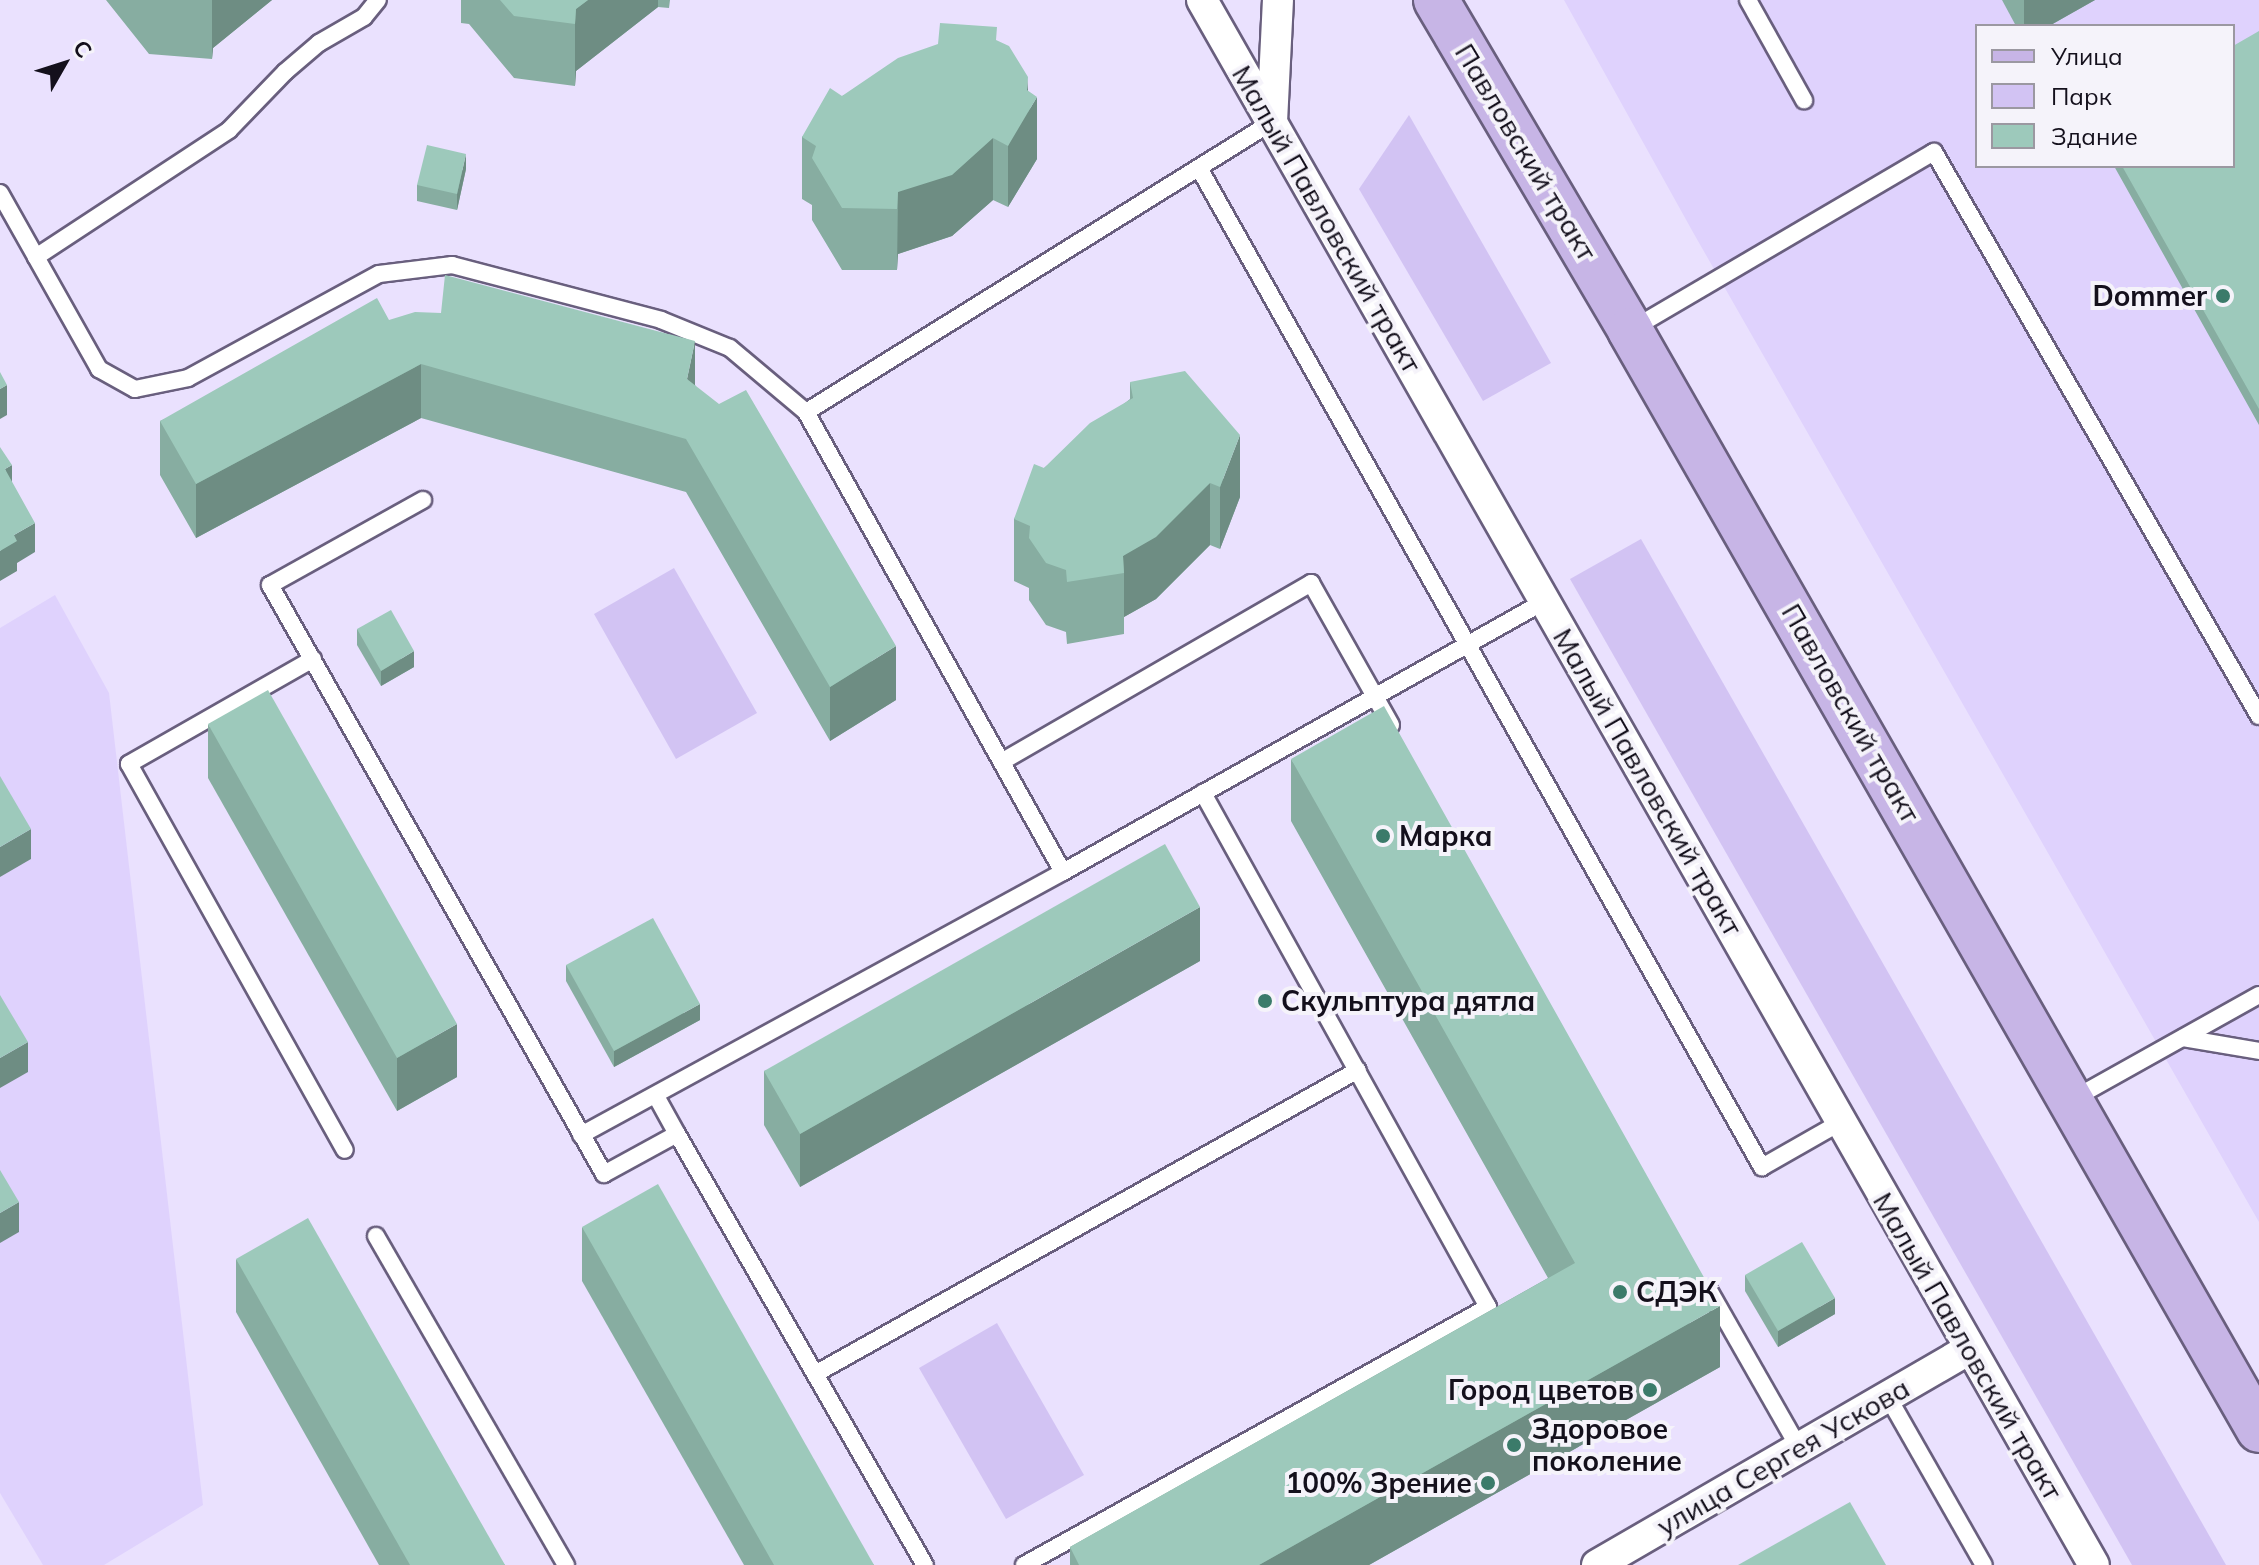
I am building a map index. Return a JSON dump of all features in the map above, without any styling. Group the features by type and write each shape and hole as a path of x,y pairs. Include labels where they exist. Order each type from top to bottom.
{"main road":[{"name":"Павловский тракт","path":"1436,0 2073,1099 2259,1430"}],"street":[{"name":"Малый Павловский тракт","path":"1202,0 2094,1565"},
{"path":"1272,122 1278,0"},
{"name":"улица Сергея Ускова","path":"1597,1565 1969,1349"}],"lane":[{"path":"36,257 229,130 285,72 319,43 364,17 378,0"},
{"path":"1748,0 1804,100"},
{"path":"806,412 1272,122"},
{"path":"1630,330 1934,152 2259,716"},
{"path":"1199,168 1762,1167 1841,1122"},
{"path":"0,193 99,369 135,389 188,378 379,274 452,265 661,320 730,348 806,412 1063,872"},
{"path":"423,500 270,585 604,1174 677,1134"},
{"path":"1003,761 1311,583 1399,738"},
{"path":"581,1135 1063,872 1545,601"},
{"path":"313,659 129,764 345,1150"},
{"path":"1024,1565 1488,1307 1203,793"},
{"path":"2073,1099 2259,995"},
{"path":"2183,1038 2259,1051"},
{"path":"815,1374 1358,1070"},
{"path":"656,1096 925,1565"},
{"path":"376,1236 566,1565"},
{"path":"1703,1279 1799,1448"},
{"path":"1888,1397 1984,1565"}],"shaded area":[{"path":"1564,0 2259,0 2259,1222 1694,234"},
{"path":"55,595 109,693 203,1505 104,1565 43,1565 0,1493 0,628"}],"green space":[{"path":"1409,115 1551,363 1483,401 1359,189"},
{"path":"1641,539 2226,1565 2132,1565 1570,579"},
{"path":"674,568 757,713 676,759 594,614"},
{"path":"997,1323 1084,1475 1006,1519 919,1368"}],"building":[{"path":"500,0 588,0 576,9 575,24 514,16"},
{"path":"940,23 997,27 996,40 1009,46 1028,77 1027,90 1037,97 1008,146 993,138 952,175 898,192 897,209 842,208 812,158 816,146 802,137 830,88 842,96 898,58 938,44"},
{"name":"Dommer","path":"2259,31 2259,409 2123,168 2235,168 2235,45"},
{"path":"427,145 466,154 457,194 417,185"},
{"path":"445,275 695,341 687,379 719,404 746,390 896,646 830,687 686,439 421,364 196,484 160,421 377,298 389,320 415,312 441,313"},
{"path":"1185,371 1240,435 1220,487 1210,483 1156,537 1123,556 1124,573 1067,582 1066,570 1046,563 1029,538 1030,526 1014,519 1034,464 1044,468 1090,423 1133,398 1130,382"},
{"path":"0,372 7,385 0,389"},
{"path":"0,447 12,465 5,469 35,523 14,535 17,541 0,551"},
{"path":"391,610 414,651 381,671 357,629"},
{"path":"268,690 457,1024 397,1058 208,724"},
{"path":"1384,706 1720,1306 1259,1565 1079,1565 1070,1547 1575,1263 1291,759"},
{"path":"0,776 31,829 0,847"},
{"path":"1165,844 1200,907 800,1134 764,1071"},
{"path":"653,918 700,1004 614,1051 566,965"},
{"path":"0,995 28,1042 0,1058"},
{"path":"0,1170 19,1202 0,1213"},
{"path":"658,1184 874,1565 774,1565 582,1227"},
{"path":"308,1218 505,1565 410,1565 236,1259"},
{"path":"1802,1242 1835,1298 1778,1331 1745,1275"},
{"path":"1850,1502 1886,1565 1738,1565"}],"place":[{"name":"Dommer","path":"2223,296"},
{"name":"Марка","path":"1383,836"},
{"name":"Скульптура дятла","path":"1265,1001"},
{"name":"СДЭК","path":"1620,1292"},
{"name":"Город цветов","path":"1650,1390"},
{"name":"Здоровое поколение","path":"1514,1445"},
{"name":"100% Зрение","path":"1488,1483"}]}
